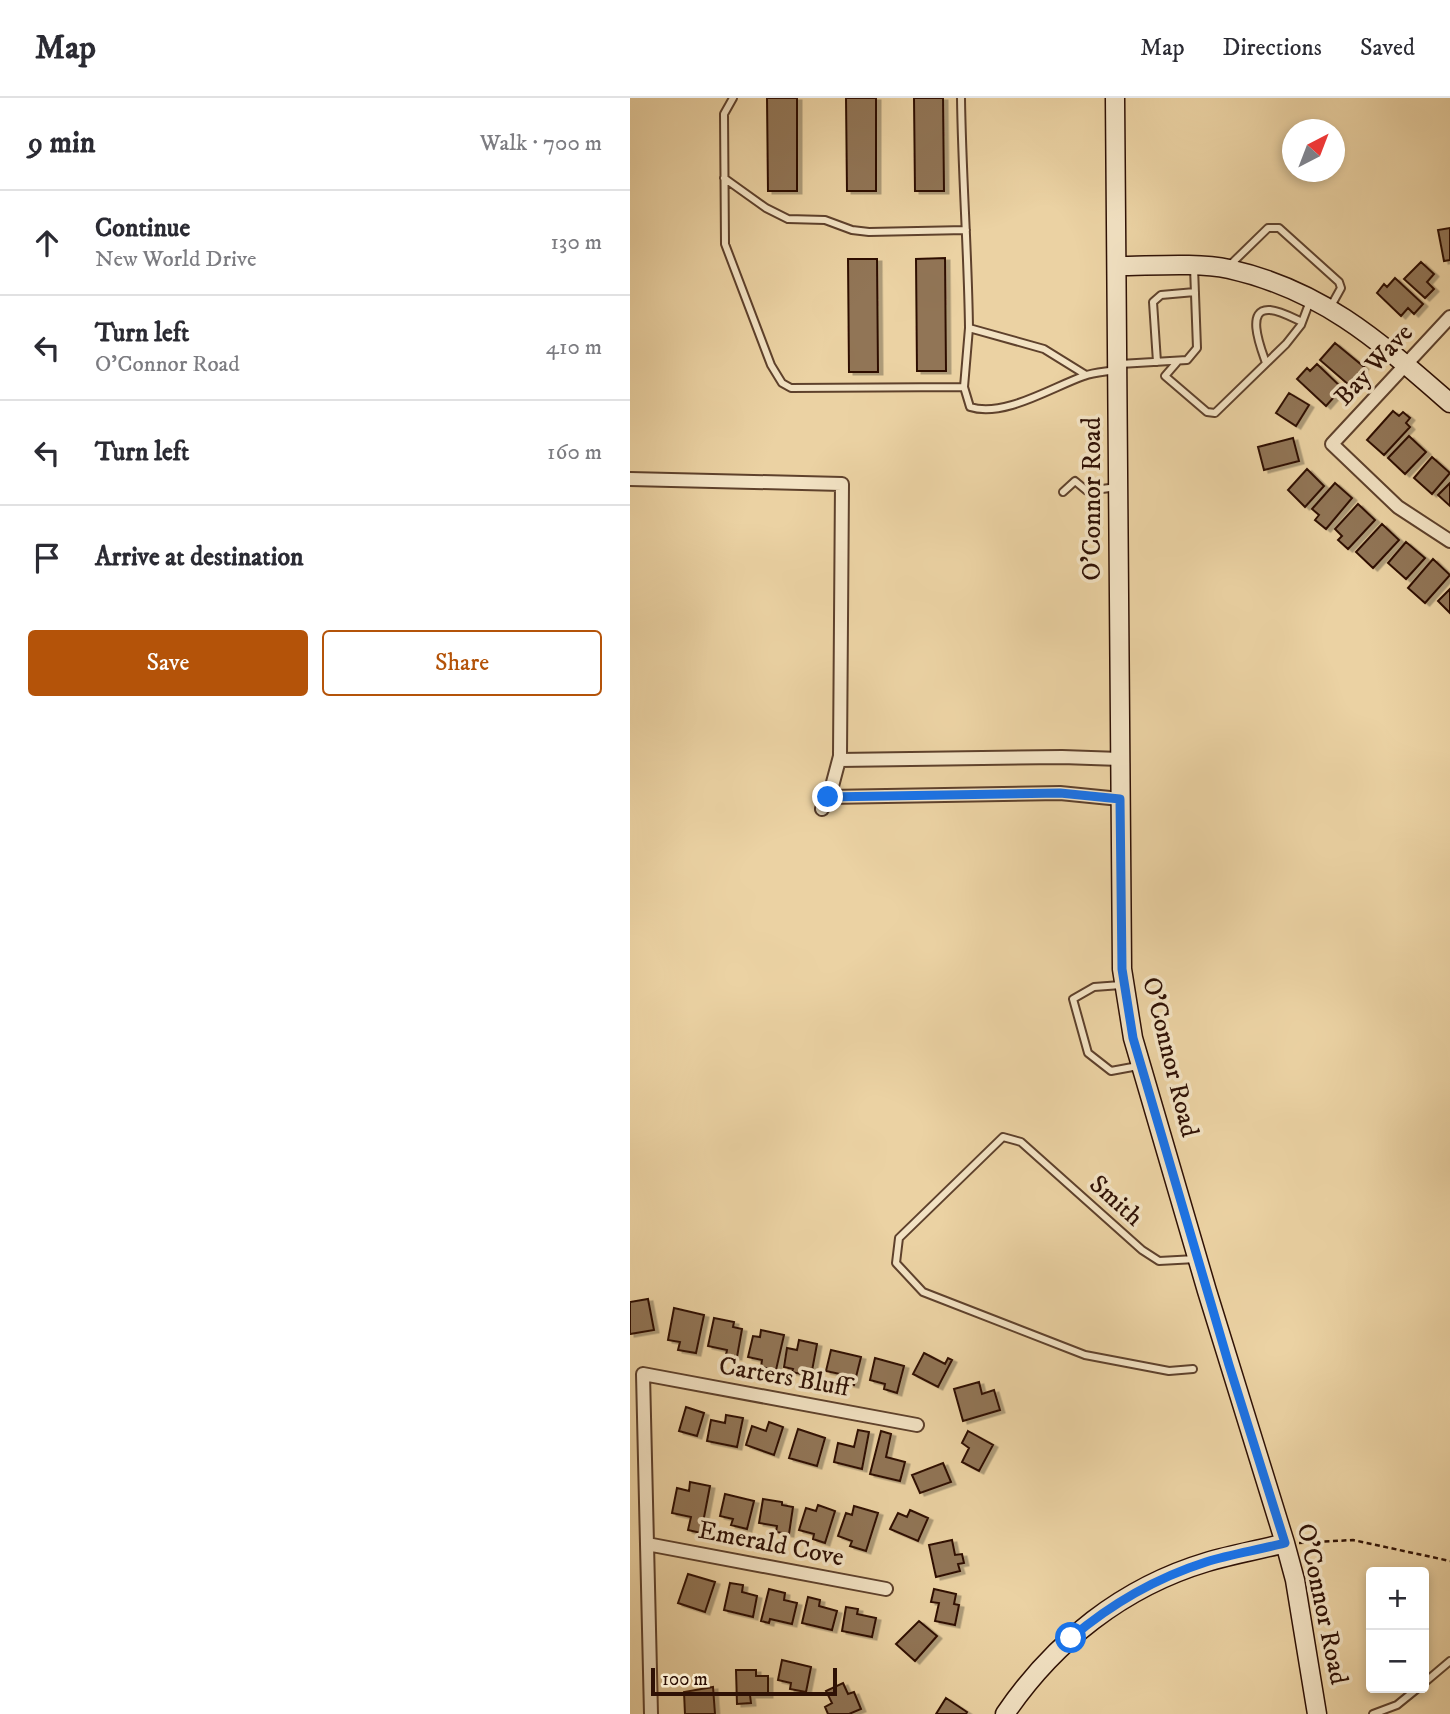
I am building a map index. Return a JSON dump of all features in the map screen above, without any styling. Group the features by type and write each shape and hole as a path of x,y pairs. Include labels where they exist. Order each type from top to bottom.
{"main road":[{"name":"O'Connor Road","path":"1115,98 1123,984 1141,1065 1295,1580 1317,1714"},
{"path":"1117,266 1227,268 1284,285 1330,307 1363,329 1450,403"},
{"path":"1006,1714 1045,1663 1108,1609 1170,1576 1206,1562 1285,1543"}],"street":[{"name":"Bay Wave","path":"1450,317 1332,444 1398,507 1450,541"},
{"path":"630,479 842,484 839,761 825,803 1060,793 1120,799"},
{"path":"839,761 1062,757 1120,759"},
{"name":"Carters Bluff","path":"647,1544 643,1374 917,1425"},
{"path":"647,1544 651,1714"},
{"name":"Emerald Cove","path":"647,1544 886,1589"}],"lane":[{"path":"733,98 724,114 726,244 771,365 782,383 791,388 964,387"},
{"path":"961,98 969,328 964,387 970,407 990,409 1031,398 1086,375 1118,367 1187,360 1197,348 1194,266"},
{"path":"724,178 766,208 788,219 825,220 852,230 870,232 966,230"},
{"path":"1227,268 1268,228 1279,228 1339,282 1341,288 1330,307"},
{"path":"1157,362 1159,334 1153,302 1161,295 1195,292"},
{"path":"1178,361 1165,376 1207,412 1215,413 1286,344 1303,322 1311,298"},
{"path":"1266,363 1257,331 1259,315 1264,310 1272,310 1303,322"},
{"path":"1186,313 1195,312"},
{"path":"1154,313 1163,313"},
{"path":"969,328 1044,349 1086,375"},
{"path":"1186,332 1196,332"},
{"path":"1063,492 1074,481 1087,491 1118,487"},
{"path":"1123,984 1094,987 1073,999 1088,1052 1111,1071 1141,1065"},
{"name":"Smith","path":"1193,1369 1169,1371 1085,1355 923,1292 896,1263 900,1238 1003,1137 1021,1142 1142,1250 1159,1261 1198,1259"},
{"path":"1429,1679 1450,1661"},
{"path":"1373,1714 1397,1705 1412,1693"}],"path":[{"path":"1285,1543 1353,1540 1450,1561"}],"building":[{"path":"767,98 797,98 797,191 768,191"},
{"path":"846,98 876,98 876,191 847,191"},
{"path":"914,98 943,98 944,191 915,191"},
{"path":"1450,228 1450,260 1444,261 1438,230"},
{"path":"945,258 946,371 917,371 916,259"},
{"path":"848,259 877,259 878,372 849,372"},
{"path":"1421,262 1434,274 1427,282 1434,289 1425,298 1404,279"},
{"path":"1395,278 1423,304 1414,314 1408,308 1401,316 1377,293 1384,284 1387,287"},
{"path":"1335,343 1364,367 1349,385 1320,360"},
{"path":"1317,364 1342,388 1326,406 1297,379 1307,368 1310,371"},
{"path":"1289,393 1309,405 1296,426 1276,413"},
{"path":"1393,411 1399,416 1403,412 1410,418 1406,423 1410,427 1384,455 1367,440"},
{"path":"1409,436 1426,452 1405,474 1388,458"},
{"path":"1293,438 1299,461 1264,470 1258,447"},
{"path":"1432,457 1450,473 1432,494 1414,478"},
{"path":"1307,469 1324,486 1305,507 1288,490"},
{"path":"1335,483 1352,498 1326,529 1315,520 1319,515 1312,509"},
{"path":"1450,483 1450,506 1438,495"},
{"path":"1358,504 1375,520 1348,549 1338,540 1342,536 1335,529"},
{"path":"1382,524 1399,540 1373,568 1356,552"},
{"path":"1406,542 1425,558 1406,579 1388,563"},
{"path":"1433,559 1450,575 1425,603 1408,588"},
{"path":"1450,589 1450,613 1438,601"},
{"path":"648,1299 654,1330 630,1334 630,1302"},
{"path":"674,1308 704,1315 696,1353 678,1350 680,1342 668,1340"},
{"path":"714,1318 734,1322 733,1327 742,1329 737,1357 726,1355 727,1350 708,1346"},
{"path":"761,1330 784,1335 776,1370 761,1367 762,1360 748,1357 753,1336 760,1337"},
{"path":"799,1340 817,1344 811,1376 792,1372 793,1369 784,1367 787,1348 797,1350"},
{"path":"831,1350 861,1357 854,1385 838,1381 840,1374 826,1371"},
{"path":"924,1353 945,1364 948,1358 952,1360 938,1387 913,1374"},
{"path":"875,1358 904,1366 897,1393 884,1389 885,1384 870,1380"},
{"path":"979,1382 982,1394 994,1390 1000,1410 963,1421 954,1389"},
{"path":"686,1407 704,1413 697,1436 679,1431"},
{"path":"726,1415 743,1418 737,1447 707,1441 711,1420 725,1423"},
{"path":"769,1422 783,1427 774,1455 746,1445 752,1426 766,1431"},
{"path":"798,1429 825,1438 817,1466 789,1458"},
{"path":"858,1430 869,1432 862,1469 834,1462 838,1443 854,1447"},
{"path":"881,1431 891,1434 886,1457 905,1462 900,1481 870,1474"},
{"path":"968,1431 993,1445 979,1471 962,1462 969,1448 962,1443"},
{"path":"943,1463 951,1482 920,1493 912,1475"},
{"path":"690,1482 710,1486 701,1533 688,1530 691,1517 672,1513 677,1488 689,1491"},
{"path":"725,1494 754,1501 747,1529 731,1525 733,1519 720,1516"},
{"path":"763,1499 793,1507 789,1534 776,1532 777,1526 759,1523"},
{"path":"818,1505 835,1511 825,1543 813,1539 814,1534 799,1530 806,1508 816,1511"},
{"path":"854,1506 878,1513 866,1551 850,1546 852,1541 838,1536 846,1513 852,1515"},
{"path":"910,1510 928,1518 918,1541 890,1529 898,1513 907,1517"},
{"path":"952,1540 955,1555 962,1554 964,1563 958,1564 960,1571 936,1577 929,1545"},
{"path":"688,1574 715,1582 705,1612 678,1603"},
{"path":"730,1583 743,1585 742,1592 757,1596 753,1617 724,1610"},
{"path":"769,1589 785,1593 784,1600 797,1603 792,1624 770,1619 769,1623 761,1621"},
{"path":"934,1589 956,1594 954,1604 959,1605 955,1625 935,1621 939,1603 931,1602"},
{"path":"808,1597 820,1600 819,1606 837,1611 832,1630 802,1623"},
{"path":"846,1607 858,1609 857,1614 876,1618 872,1637 842,1631"},
{"path":"919,1621 937,1636 915,1661 896,1644"},
{"path":"782,1660 811,1667 806,1692 790,1689 791,1683 778,1680"},
{"path":"736,1670 756,1670 756,1676 768,1676 768,1695 750,1695 751,1703 737,1704"},
{"path":"843,1683 848,1694 854,1692 861,1709 849,1714 828,1714 825,1707 832,1703 826,1691"},
{"path":"713,1687 715,1714 685,1714 684,1692"},
{"path":"946,1698 967,1712 966,1714 936,1714"}],"route":[{"path":"828,797 1060,793 1120,799 1122,969 1133,1038 1229,1365 1285,1543 1206,1562 1170,1576 1108,1609 1071,1638"}]}
